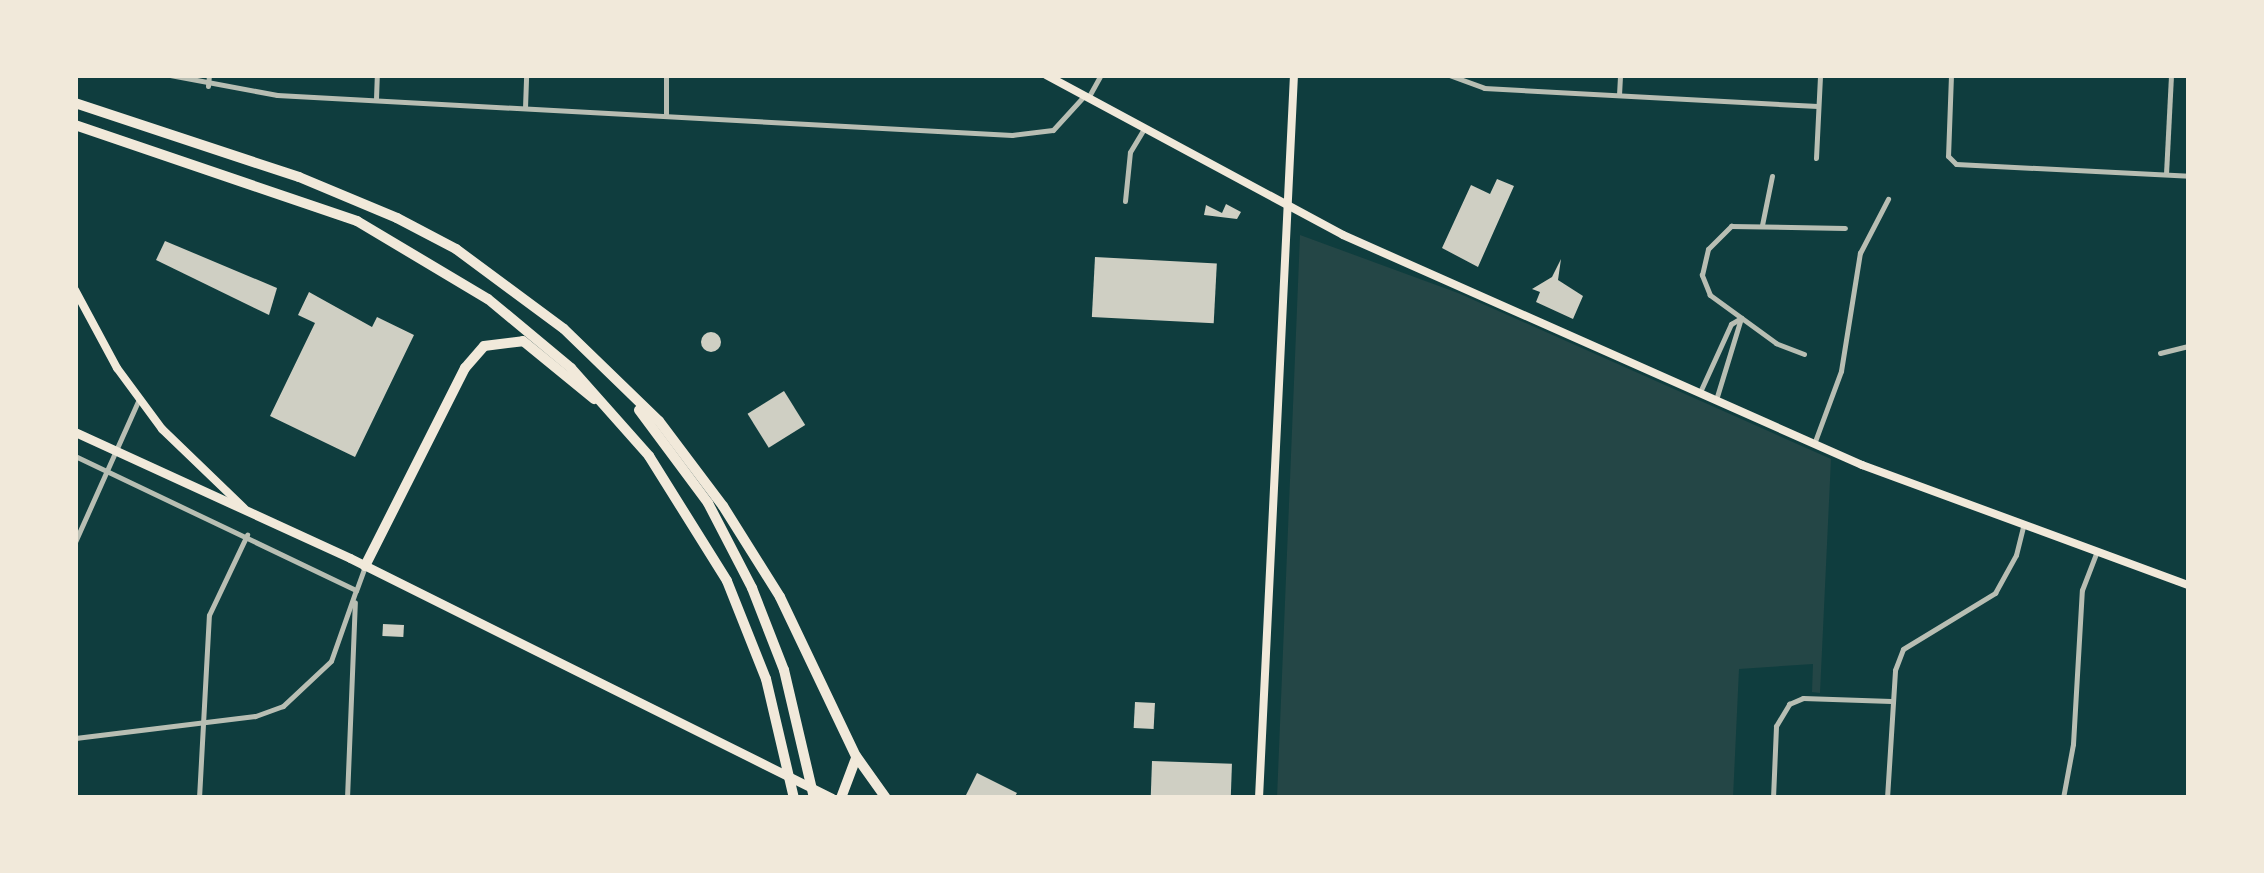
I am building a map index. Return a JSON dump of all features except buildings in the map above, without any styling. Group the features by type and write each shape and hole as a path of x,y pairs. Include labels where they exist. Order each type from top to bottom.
{"highway":[{"path":"75,103 299,177 397,218 512,288 660,421 748,543 856,756 886,798"},
{"path":"75,124 293,197 403,244 525,328 616,415 683,504 727,581 782,739 794,798"},
{"path":"366,566 465,368 484,346 523,341 616,415"},
{"path":"599,363 677,459 731,546 769,629 806,750 814,798"},
{"path":"841,798 854,778 856,756"}],"main road":[{"path":"1046,75 1285,206 1814,444 2189,585"},
{"path":"1259,798 1294,75"},
{"path":"75,290 139,399 244,508"},
{"path":"75,432 366,566 832,798"}],"street":[{"path":"170,75 208,86 376,98 1042,134 1062,123 1101,75"},
{"path":"208,86 209,75"},
{"path":"376,75 376,98"},
{"path":"525,108 526,75"},
{"path":"666,75 666,115"},
{"path":"1450,75 1484,88 1818,106"},
{"path":"1619,95 1620,75"},
{"path":"1816,158 1820,75"},
{"path":"1951,75 1948,156 1970,164 2189,176"},
{"path":"2166,174 2171,75"},
{"path":"1125,202 1130,152 1144,129"},
{"path":"1762,225 1772,176"},
{"path":"1814,444 1842,370 1860,253 1888,199"},
{"path":"1804,354 1741,318 1710,295 1702,275 1708,249 1731,226 1845,228"},
{"path":"1700,392 1730,324 1741,318"},
{"path":"1716,400 1741,318"},
{"path":"2160,353 2189,346"},
{"path":"75,542 139,399"},
{"path":"75,456 356,590"},
{"path":"1888,798 1892,702 1903,649 1994,593 2016,556 2024,524"},
{"path":"198,798 208,614 247,535"},
{"path":"2063,798 2073,744 2082,590 2098,551"},
{"path":"75,738 255,716 304,693 331,661 366,566"},
{"path":"347,798 356,590"},
{"path":"1773,798 1776,726 1789,704 1802,698 1892,702"}],"shaded area":[{"path":"1300,235 1458,293 1831,459 1820,693 1812,692 1813,664 1739,669 1733,798 1277,798"}]}
